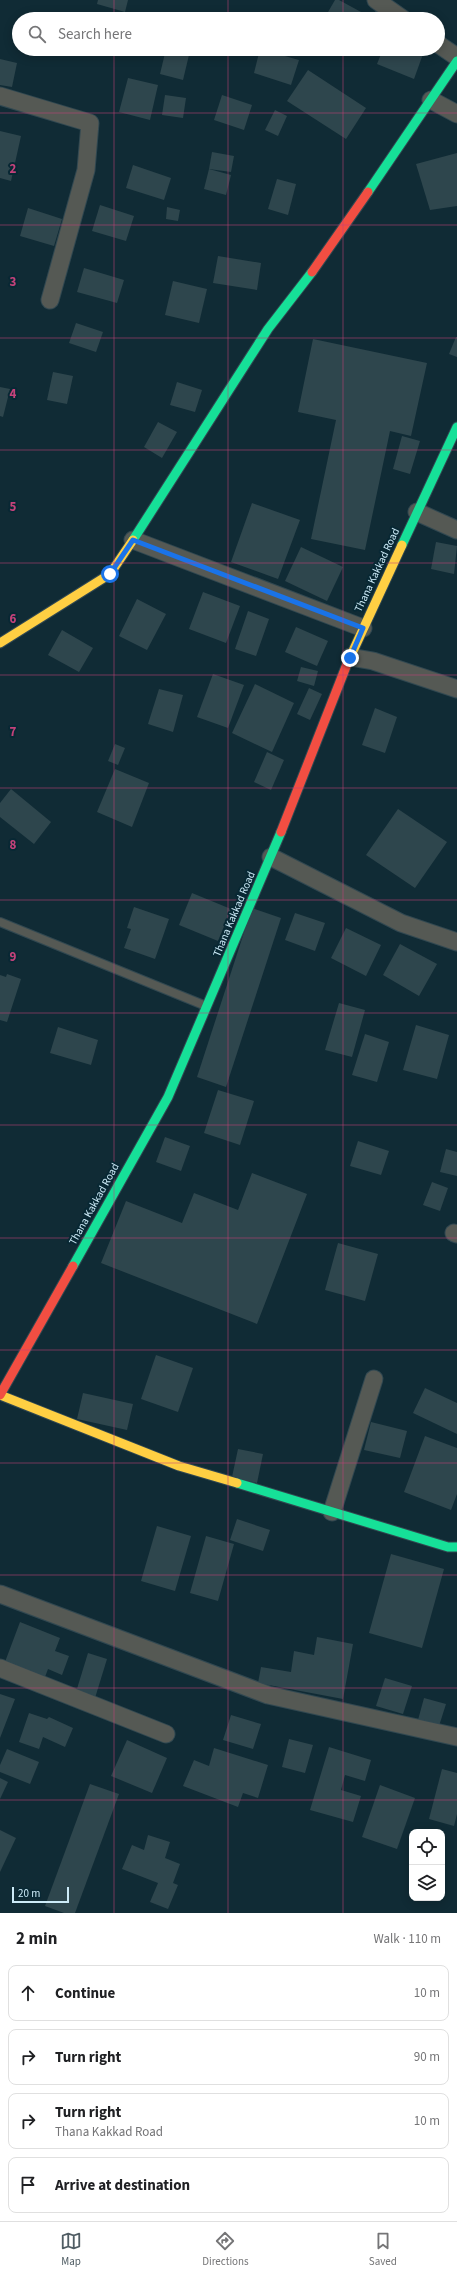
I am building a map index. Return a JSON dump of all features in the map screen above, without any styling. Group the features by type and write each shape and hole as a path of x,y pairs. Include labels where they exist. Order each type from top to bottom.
{"main road":[{"path":"0,643 110,574 240,377 268,329 322,259 457,61"},
{"name":"Thana Kakkad Road","path":"0,1395 168,1097 271,857 350,658 457,427"},
{"path":"0,1395 179,1466 448,1547 457,1547"}],"street":[{"path":"376,0 393,12"},
{"path":"445,49 457,57"},
{"path":"0,96 90,124 86,170 50,300"},
{"path":"431,100 457,114"},
{"path":"417,512 457,530"},
{"path":"133,540 363,628"},
{"path":"350,658 373,661 457,689"},
{"path":"271,857 401,923 457,942"},
{"path":"332,1512 374,1378"},
{"path":"0,1594 268,1694 457,1737"},
{"path":"0,1668 166,1734"}],"lane":[{"path":"0,922 207,1006"}],"building":[{"path":"98,0 128,0 125,12 97,4"},
{"path":"335,0 339,0 361,12 328,12"},
{"path":"164,56 189,56 183,80 160,74"},
{"path":"258,56 285,56 299,60 291,85 254,73"},
{"path":"380,56 422,56 414,79 377,64"},
{"path":"0,59 17,63 12,87 0,85"},
{"path":"308,70 366,108 346,139 287,101"},
{"path":"128,78 158,85 150,120 119,112"},
{"path":"165,95 186,98 183,118 162,115"},
{"path":"222,95 252,105 244,130 214,120"},
{"path":"275,110 287,116 278,136 265,130"},
{"path":"0,131 21,136 11,181 0,178"},
{"path":"212,152 234,156 231,172 209,169"},
{"path":"457,153 457,206 430,210 416,164"},
{"path":"133,165 171,178 164,200 126,188"},
{"path":"209,169 231,175 226,195 204,189"},
{"path":"277,179 296,184 288,215 268,209"},
{"path":"100,205 134,216 126,241 92,231"},
{"path":"167,207 180,210 178,221 166,219"},
{"path":"28,208 62,219 54,246 20,236"},
{"path":"218,256 261,263 257,290 213,283"},
{"path":"84,268 124,280 117,303 77,292"},
{"path":"173,281 207,289 199,323 165,315"},
{"path":"76,323 103,332 96,352 69,343"},
{"path":"457,337 457,357 449,354"},
{"path":"313,339 427,363 411,436 390,431 365,550 311,539 336,420 298,412"},
{"path":"53,372 73,376 67,404 47,400"},
{"path":"177,382 202,390 195,412 170,405"},
{"path":"0,387 10,389 3,417 0,416"},
{"path":"158,422 177,432 162,458 144,447"},
{"path":"402,436 420,441 410,474 393,469"},
{"path":"252,503 300,520 278,579 231,562"},
{"path":"436,542 457,546 454,574 431,569"},
{"path":"301,547 343,567 327,601 285,581"},
{"path":"203,592 240,606 226,643 189,629"},
{"path":"137,599 166,614 147,650 119,636"},
{"path":"248,611 269,619 256,656 235,649"},
{"path":"296,627 328,641 317,666 285,652"},
{"path":"62,630 93,648 79,672 48,655"},
{"path":"301,667 318,671 314,686 297,681"},
{"path":"213,674 244,685 228,728 197,717"},
{"path":"255,684 294,703 272,752 232,733"},
{"path":"309,688 322,694 310,720 297,714"},
{"path":"159,689 183,695 173,732 148,724"},
{"path":"375,708 397,717 385,753 362,745"},
{"path":"115,744 125,748 118,765 108,761"},
{"path":"267,752 284,760 271,790 254,782"},
{"path":"115,769 149,783 132,827 97,812"},
{"path":"11,789 51,822 34,844 0,817 0,803"},
{"path":"398,809 447,842 415,888 366,855"},
{"path":"192,893 231,909 218,941 179,925"},
{"path":"134,907 169,919 155,959 124,948 131,929 127,928"},
{"path":"252,908 281,918 226,1087 197,1077"},
{"path":"295,913 325,923 315,951 285,940"},
{"path":"346,928 381,945 366,976 331,958"},
{"path":"400,944 437,964 419,996 383,975"},
{"path":"7,974 21,979 7,1022 0,1020 0,975 6,977"},
{"path":"339,1003 365,1010 352,1057 325,1050"},
{"path":"416,1025 449,1035 437,1079 403,1070"},
{"path":"58,1027 98,1040 91,1065 50,1053"},
{"path":"365,1034 389,1042 377,1082 352,1075"},
{"path":"218,1090 254,1101 240,1145 204,1133"},
{"path":"165,1137 190,1146 181,1171 156,1162"},
{"path":"358,1141 389,1151 381,1175 350,1166"},
{"path":"446,1149 457,1152 457,1176 440,1172"},
{"path":"252,1173 307,1194 257,1324 101,1263 126,1201 182,1223 194,1193 238,1210"},
{"path":"432,1182 448,1188 440,1211 423,1205"},
{"path":"338,1243 378,1254 365,1301 325,1290"},
{"path":"156,1355 193,1368 178,1412 141,1399"},
{"path":"425,1388 457,1403 457,1434 413,1413"},
{"path":"83,1393 133,1404 127,1430 77,1419"},
{"path":"371,1422 407,1431 400,1458 364,1450"},
{"path":"425,1436 457,1448 457,1494 451,1510 404,1492"},
{"path":"238,1449 263,1454 257,1483 232,1477"},
{"path":"237,1519 270,1530 263,1551 230,1540"},
{"path":"157,1526 191,1536 175,1591 141,1581"},
{"path":"206,1536 234,1544 218,1601 190,1593"},
{"path":"391,1554 444,1569 422,1648 369,1633"},
{"path":"20,1622 60,1638 55,1651 69,1656 62,1675 48,1669 45,1677 5,1662"},
{"path":"317,1637 353,1644 343,1699 258,1683 261,1667 291,1672 294,1651 314,1655"},
{"path":"88,1653 107,1659 95,1698 76,1692"},
{"path":"385,1678 412,1686 403,1714 376,1706"},
{"path":"0,1694 15,1699 0,1738"},
{"path":"424,1698 446,1704 439,1726 418,1720"},
{"path":"29,1713 47,1719 49,1717 73,1728 65,1747 43,1737 39,1749 19,1742"},
{"path":"231,1715 261,1724 253,1749 223,1740"},
{"path":"289,1739 313,1745 305,1773 282,1767"},
{"path":"127,1740 167,1758 152,1793 111,1776"},
{"path":"329,1747 371,1760 365,1781 345,1775 341,1790 361,1796 353,1822 310,1810"},
{"path":"214,1748 268,1765 258,1798 243,1793 238,1807 183,1786 194,1760 209,1766"},
{"path":"7,1749 39,1762 30,1784 0,1772 0,1765"},
{"path":"442,1769 457,1773 457,1814 454,1826 429,1819"},
{"path":"0,1778 8,1782 0,1799"},
{"path":"90,1784 119,1794 75,1913 64,1913 45,1906"},
{"path":"380,1785 415,1798 397,1849 362,1837"},
{"path":"0,1830 16,1838 0,1872"},
{"path":"148,1835 170,1842 165,1858 180,1864 173,1883 178,1885 168,1909 150,1902 158,1883 122,1869 132,1845 144,1850"}],"traffic: fast":[{"path":"368,192 457,61"},
{"path":"133,540 268,329 312,272"},
{"path":"402,545 457,427"},
{"path":"73,1266 168,1097 281,832"},
{"path":"237,1483 448,1547 457,1547"}],"traffic: slow":[{"path":"0,643 110,574 133,540"},
{"path":"347,664 402,545"},
{"path":"0,1395 179,1466 237,1483"}],"traffic: jam":[{"path":"312,272 368,192"},
{"path":"281,832 347,664"},
{"path":"0,1395 73,1266"}],"route":[{"path":"110,574 133,540 363,628 350,658"}]}
